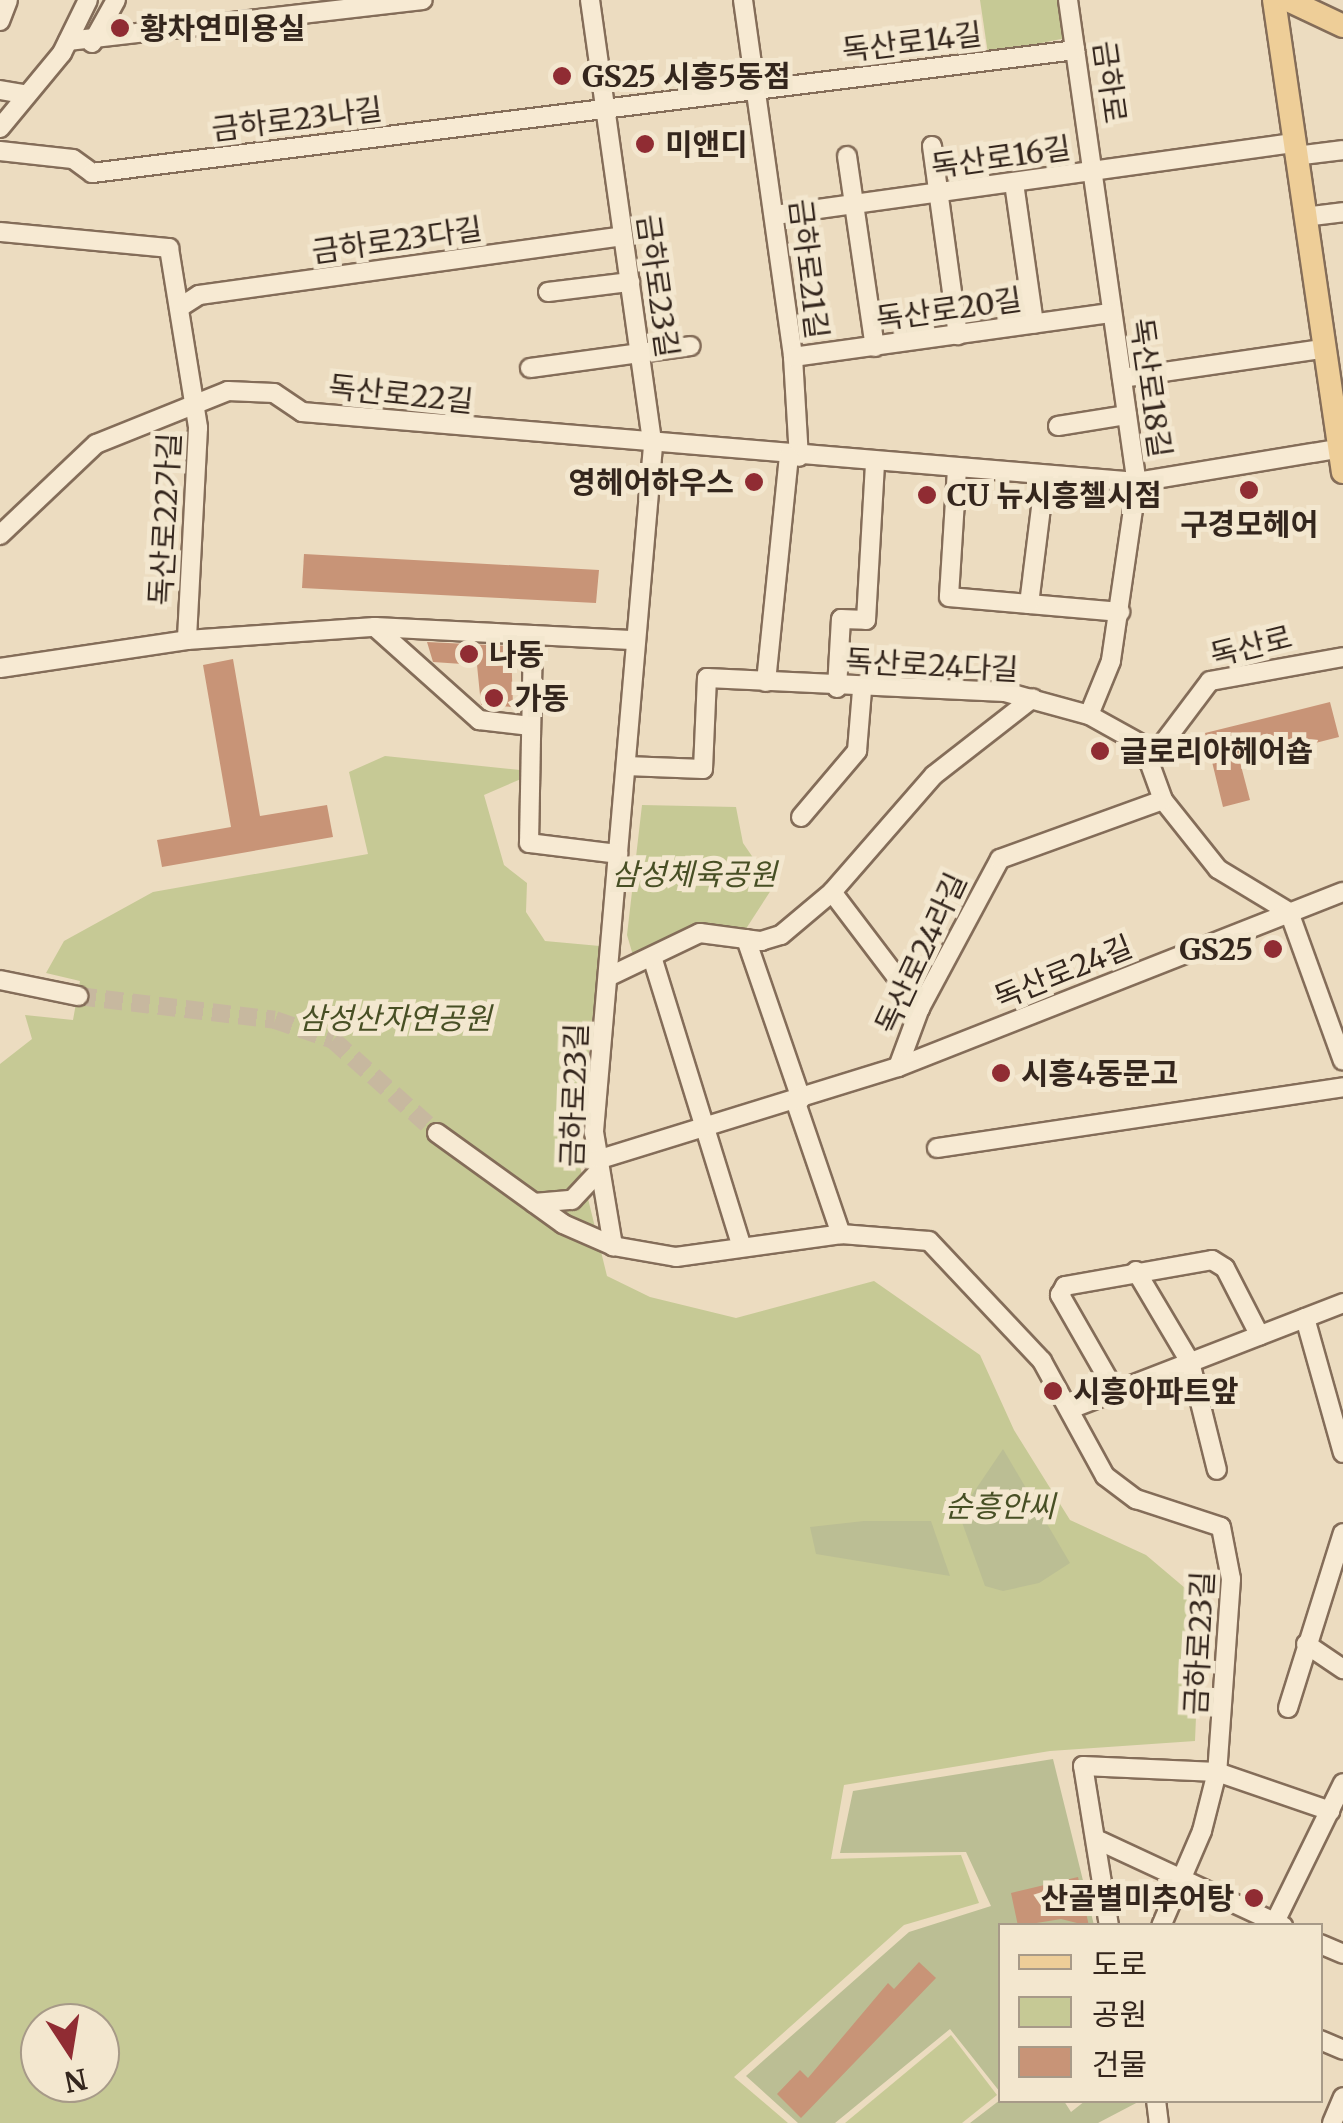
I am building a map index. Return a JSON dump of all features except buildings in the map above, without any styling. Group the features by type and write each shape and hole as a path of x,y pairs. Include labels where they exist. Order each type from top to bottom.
{"main road":[{"path":"1274,0 1304,217 1328,339 1341,457"},
{"path":"1288,0 1343,26"}],"street":[{"path":"0,22 8,0"},
{"path":"0,128 68,41 88,0"},
{"path":"92,43 116,0"},
{"path":"68,41 92,43 423,0"},
{"name":"금하로23길","path":"590,0 653,446 595,1168 612,1246 676,1257 841,1234 915,1236 941,1250 1042,1360 1070,1408 1088,1450 1121,1491 1207,1518 1229,1540 1217,1772 1182,1880 1161,1923"},
{"name":"금하로21길","path":"743,0 793,357 794,456"},
{"name":"금하로","path":"1068,0 1092,172"},
{"name":"독산로14길","path":"757,89 1075,50"},
{"path":"605,108 757,89"},
{"path":"0,90 27,96"},
{"name":"금하로23나길","path":"0,151 73,159 92,173 605,108"},
{"path":"932,146 958,335"},
{"path":"1294,149 1343,150"},
{"name":"독산로16길","path":"775,216 1092,172 1294,149"},
{"path":"848,156 875,347"},
{"name":"독산로18길","path":"1089,715 1120,612 1137,482 1092,172"},
{"path":"1014,183 1034,324"},
{"path":"1304,217 1343,212"},
{"name":"독산로22가길","path":"0,232 169,248 196,401 186,640"},
{"name":"금하로23다길","path":"182,306 199,295 623,236"},
{"path":"548,292 630,282"},
{"name":"독산로20길","path":"793,357 1112,313"},
{"path":"1122,378 1328,339"},
{"path":"530,368 691,346"},
{"name":"독산로22길","path":"0,535 96,444 196,401 257,390 302,412 653,446 1137,482 1341,457"},
{"path":"1058,426 1127,414"},
{"path":"766,682 794,456"},
{"path":"837,688 842,618 866,620 876,462"},
{"path":"958,469 949,597 1120,612"},
{"path":"1030,604 1045,476"},
{"path":"375,626 479,720 531,726"},
{"path":"0,668 186,640 375,626 636,640"},
{"path":"533,635 529,843 618,854"},
{"name":"독산로","path":"1149,762 1210,682 1343,657"},
{"name":"독산로24다길","path":"626,766 704,769 707,678 1034,698 1089,715 1143,745 1163,800 1218,870 1290,912"},
{"path":"800,817 857,751 862,690"},
{"path":"608,977 653,960 700,932 746,940 781,935 832,892 934,775 1034,698"},
{"name":"독산로24라길","path":"898,1067 920,1008 1000,859 1163,800"},
{"path":"832,892 920,1008"},
{"name":"독산로24길","path":"534,1204 572,1200 595,1168 898,1067 1343,892"},
{"path":"1290,912 1343,1061"},
{"path":"746,940 841,1234"},
{"path":"653,960 742,1247"},
{"path":"3,982 78,996"},
{"path":"937,1148 1343,1087"},
{"path":"437,1133 534,1204 612,1246"},
{"path":"1115,1391 1060,1295 1080,1281 1212,1260 1225,1268 1260,1336"},
{"path":"1136,1271 1190,1362 1218,1470"},
{"path":"1070,1408 1343,1303"},
{"path":"1305,1318 1343,1453"},
{"path":"1288,1708 1343,1533"},
{"path":"1306,1644 1343,1669"},
{"path":"1109,1923 1100,1841 1083,1766 1217,1772 1330,1811"},
{"path":"1277,1923 1343,1784"},
{"path":"1100,1841 1275,1923"},
{"path":"1332,2123 1343,2096"}],"green space":[{"path":"980,0 1062,0 1066,38 988,54"},
{"name":"삼성산자연공원","path":"385,756 520,770 521,779 484,795 504,865 527,883 526,912 545,941 600,946 578,1158 607,1276 650,1297 736,1318 874,1281 980,1355 1014,1430 1070,1520 1146,1555 1185,1588 1200,1620 1195,1741 1050,1751 844,1785 831,1859 961,1855 979,1903 904,1925 734,2077 788,2123 0,2123 0,1064 32,1039 25,1015 73,1020 80,981 46,973 64,941 153,892 368,854 349,772"},
{"name":"삼성체육공원","path":"642,805 736,807 743,843 773,887 740,938 715,934 640,959 632,952 627,935"},
{"name":"순흥안씨","path":"1003,1449 1070,1563 1039,1583 1003,1591 985,1586 959,1514"},
{"name":"순흥안씨","path":"864,1521 931,1521 950,1576 816,1554 810,1527"},
{"path":"1053,1759 1094,1923 998,1923 998,2089 950,2029 835,2123 798,2123 746,2076 909,1932 991,1906 966,1852 840,1853 853,1791"},
{"path":"951,2035 997,2095 962,2123 845,2123"},
{"path":"998,2102 1065,2103 1071,2112 1082,2103 1136,2103 1098,2123 970,2123"}],"tunnel":[{"path":"78,996 275,1020 333,1040 437,1133"}],"place":[{"name":"황차연미용실","path":"120,28"},
{"name":"GS25 시흥5동점","path":"562,76"},
{"name":"미앤디","path":"645,144"},
{"name":"영헤어하우스","path":"754,482"},
{"name":"구경모헤어","path":"1249,490"},
{"name":"CU 뉴시흥첼시점","path":"927,495"},
{"name":"나동","path":"469,654"},
{"name":"가동","path":"494,698"},
{"name":"글로리아헤어숍","path":"1100,751"},
{"name":"GS25","path":"1273,949"},
{"name":"시흥4동문고","path":"1001,1073"},
{"name":"시흥아파트앞","path":"1053,1391"},
{"name":"산골별미추어탕","path":"1254,1898"}]}
